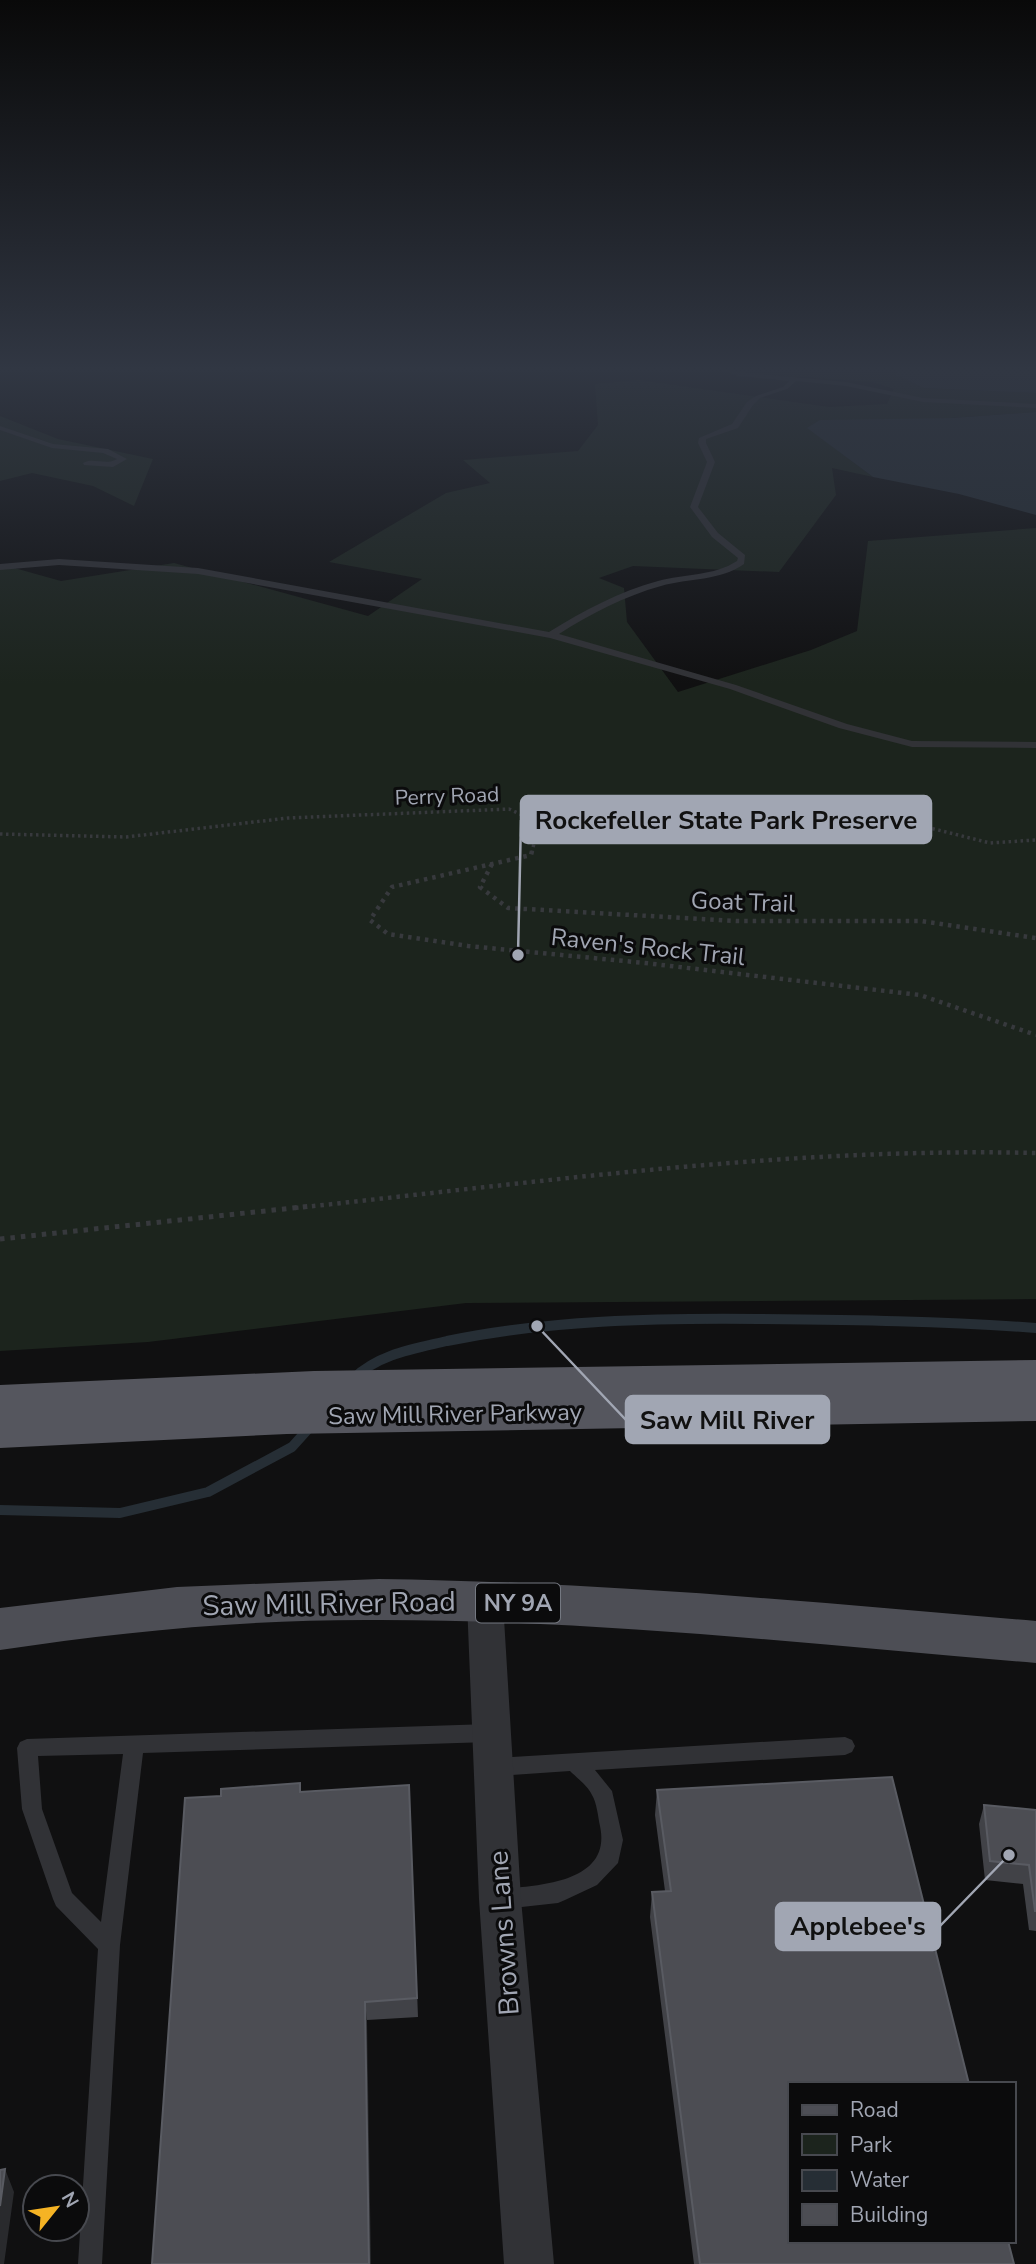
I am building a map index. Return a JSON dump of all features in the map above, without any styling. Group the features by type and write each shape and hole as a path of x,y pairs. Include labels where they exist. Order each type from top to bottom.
{"highway":[{"name":"Saw Mill River Parkway","path":"363,1401 1036,1376"},
{"name":"Saw Mill River Parkway","path":"0,1402 1036,1404"},
{"name":"Saw Mill River Parkway","path":"0,1431 300,1402"}],"main road":[{"name":"Saw Mill River Road","path":"0,1629 155,1609 336,1600 485,1602 658,1612 1036,1642"}],"street":[{"name":"Browns Lane","path":"485,1602 500,1899 529,2264"}],"lane":[{"path":"551,635 569,623 639,591 674,579 727,570 741,562 742,557 707,529 694,507 707,473"},
{"path":"0,567 59,562 198,571 551,635 679,671 843,726 912,744 1036,745"},
{"path":"90,2264 109,1945 134,1744"},
{"path":"109,1945 64,1899 32,1809 27,1748 134,1744 494,1750 575,1762 845,1746"},
{"path":"500,1899 558,1893 590,1878 611,1856 613,1840 602,1791 575,1762"}],"path":[{"name":"Perry Road","path":"0,834 126,836 288,818 509,809 540,822 535,838"},
{"path":"535,838 634,821 716,817 838,830 899,825 934,829 990,843 1036,840"},
{"name":"Raven's Rock Trail","path":"535,838 531,855 392,887 370,920 388,934 468,946 645,963 920,995 1036,1035"},
{"name":"Goat Trail","path":"492,864 480,887 508,908 737,921 920,921 1036,938"},
{"path":"0,1239 770,1158 955,1151 1036,1153"}],"green space":[{"path":"0,473 147,473 134,506 93,486 32,473 0,481"},
{"path":"478,473 833,473 836,495 779,572 633,566 599,578 624,588 627,622 678,692 811,650 857,631 868,541 1036,528 1036,1299 466,1303 148,1342 0,1351 0,564 61,581 174,563 368,616 422,579 329,562 446,493 490,483"}],"water":[{"path":"867,473 1036,473 1036,515 959,494 873,477"}],"building":[{"path":"892,1777 968,2082 788,2082 788,2243 1009,2243 1014,2264 700,2264 652,1892 671,1891 657,1790"},
{"path":"300,1783 300,1792 409,1785 417,1998 365,2002 369,2264 152,2264 185,1798 221,1796 221,1789"},
{"path":"984,1805 1036,1810 1036,1911 1029,1865 990,1861"},
{"path":"5,2169 0,2206 0,2170"}],"waterway":[{"path":"354,1378 374,1363 409,1350 485,1334 563,1325 641,1320 759,1319 932,1322 1036,1328"},
{"path":"0,1510 120,1513 208,1492 292,1447 310,1427"}],"place":[{"name":"Rockefeller State Park Preserve","path":"518,955"},
{"name":"Saw Mill River","path":"537,1326"},
{"name":"Applebee's","path":"1009,1855"}]}
